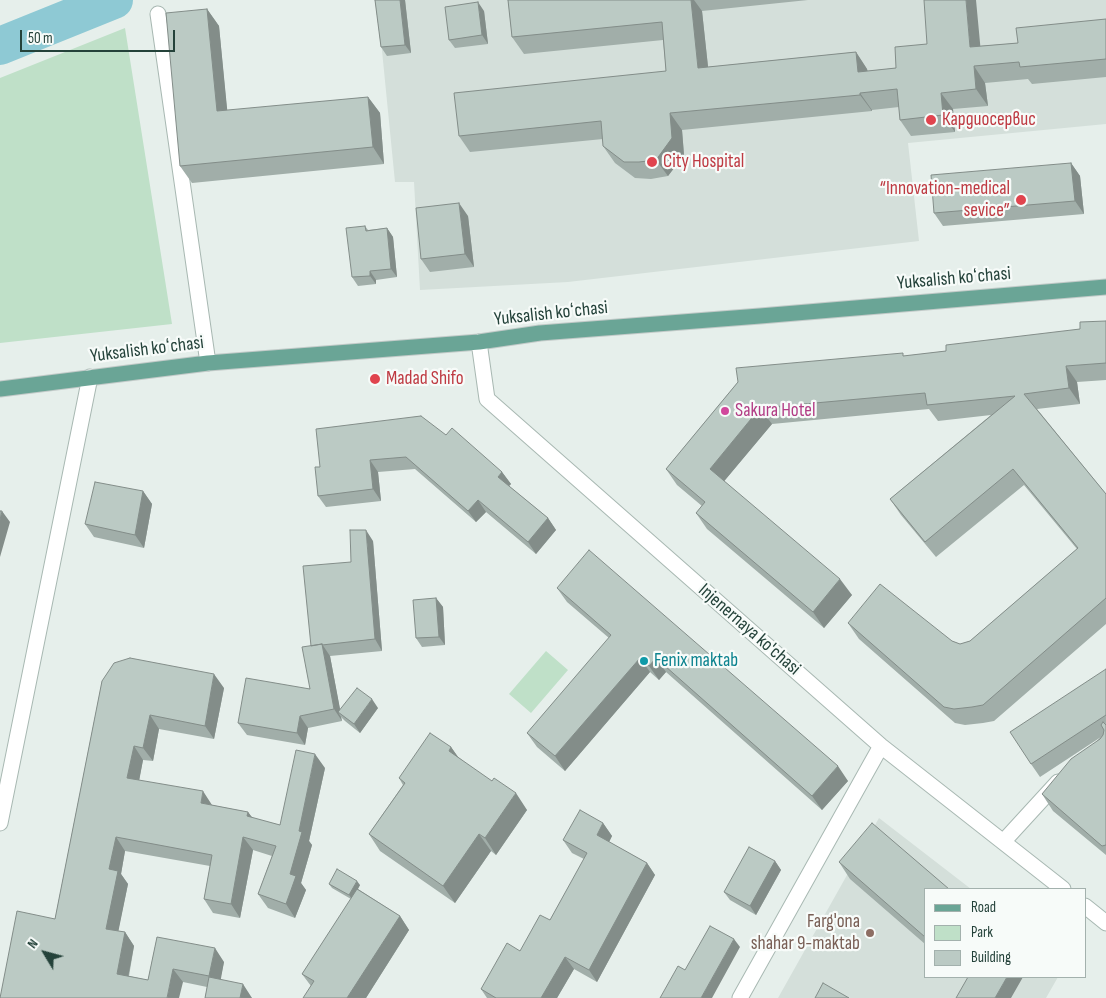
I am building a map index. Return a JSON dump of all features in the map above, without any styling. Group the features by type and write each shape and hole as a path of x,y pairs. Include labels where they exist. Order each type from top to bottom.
{"main road":[{"name":"Yuksalish koʻchasi","path":"0,389 208,363 479,342 540,333 1106,287"}],"street":[{"path":"158,14 208,363"},
{"name":"Injenernaya ko'chasi","path":"479,342 487,399 881,746 1062,888"},
{"path":"0,823 90,377"},
{"path":"740,998 881,746"},
{"path":"1003,842 1057,783 1072,772"},
{"path":"1086,907 1106,923"}],"shaded area":[{"name":"City Hospital","path":"377,0 1106,0 1106,124 908,143 919,241 568,282 420,290 414,182 395,182"},
{"name":"Farg'ona shahar 9-maktab","path":"879,818 970,888 924,888 924,978 1057,978 1046,998 778,998"}],"green space":[{"path":"125,28 172,324 0,343 0,78"},
{"path":"546,651 568,670 531,713 509,694"}],"building":[{"path":"375,0 400,0 405,45 381,47"},
{"path":"508,0 691,0 698,68 856,52 858,72 896,68 895,47 927,44 924,0 966,0 970,47 1018,43 1016,28 1106,19 1106,59 1020,67 1019,62 974,66 976,89 941,93 943,115 900,120 897,89 860,93 860,95 670,113 672,138 656,160 624,162 603,146 601,121 459,136 454,93 666,71 662,22 512,37"},
{"path":"478,2 482,35 449,40 445,7"},
{"path":"207,9 217,111 368,97 373,147 180,166 166,13"},
{"path":"1071,163 1075,201 934,213 931,175"},
{"path":"459,203 465,254 421,259 416,208"},
{"path":"365,226 366,231 387,228 391,269 370,271 370,276 352,277 346,228"},
{"path":"1106,321 1106,363 1066,366 1069,388 1024,394 1106,494 1106,598 983,705 954,709 944,707 848,623 880,584 952,641 960,644 970,641 1078,548 1013,469 925,542 890,499 1015,396 927,405 925,393 760,408 710,469 840,579 813,612 696,513 705,502 666,469 738,382 736,368 903,353 903,356 946,351 946,345 1080,329 1080,322"},
{"path":"421,416 446,435 452,428 502,472 498,477 548,518 528,542 478,500 468,511 406,457 370,460 373,489 318,496 315,467 320,467 316,429"},
{"path":"95,482 143,491 135,535 85,524"},
{"path":"350,530 366,530 375,639 311,646 303,566 351,562"},
{"path":"589,550 838,766 812,796 656,658 649,666 640,658 555,756 527,733 611,635 557,588"},
{"path":"436,598 439,637 416,638 413,600"},
{"path":"322,644 334,709 300,716 297,733 238,723 246,678 310,689 302,647"},
{"path":"130,658 214,674 205,726 150,715 143,748 134,746 127,778 203,791 201,803 248,812 247,816 280,825 296,750 315,754 299,831 302,832 290,874 296,876 286,904 258,894 276,846 243,837 231,904 204,899 212,855 116,837 109,869 118,871 106,929 125,932 117,974 148,980 157,937 215,948 209,976 173,969 167,998 0,998 17,911 55,919 102,681 114,663"},
{"path":"1106,669 1106,715 1031,764 1010,732"},
{"path":"357,688 372,699 354,724 338,712"},
{"path":"1103,722 1106,725 1106,845 1102,846 1042,794 1071,759 1100,739 1104,730 1101,725"},
{"path":"430,733 451,747 449,751 492,781 494,778 516,793 485,838 479,834 443,886 369,834 405,783 399,778"},
{"path":"580,810 603,823 597,835 647,863 589,970 565,957 541,998 496,998 481,989 507,943 520,951 540,915 550,920 587,853 563,840"},
{"path":"872,823 948,888 924,888 924,936 839,862"},
{"path":"749,847 775,861 750,906 724,892"},
{"path":"337,869 357,881 349,895 329,884"},
{"path":"357,889 400,916 347,998 303,998 314,981 302,974"},
{"path":"710,926 734,939 701,998 660,998 678,966 685,970"},
{"path":"209,977 243,984 240,998 205,998"},
{"path":"967,978 1006,978 995,998 956,998"},
{"path":"823,983 849,998 815,998"}],"waterway":[{"path":"0,46 114,0"}],"place":[{"name":"Кардиосервис","path":"931,120"},
{"name":"City Hospital","path":"652,162"},
{"name":"“Innovation-medical sevice”","path":"1021,200"},
{"name":"Madad Shifo","path":"375,379"},
{"name":"Sakura Hotel","path":"725,411"},
{"name":"Fenix maktab","path":"644,661"},
{"name":"Farg'ona shahar 9-maktab","path":"870,933"}]}
